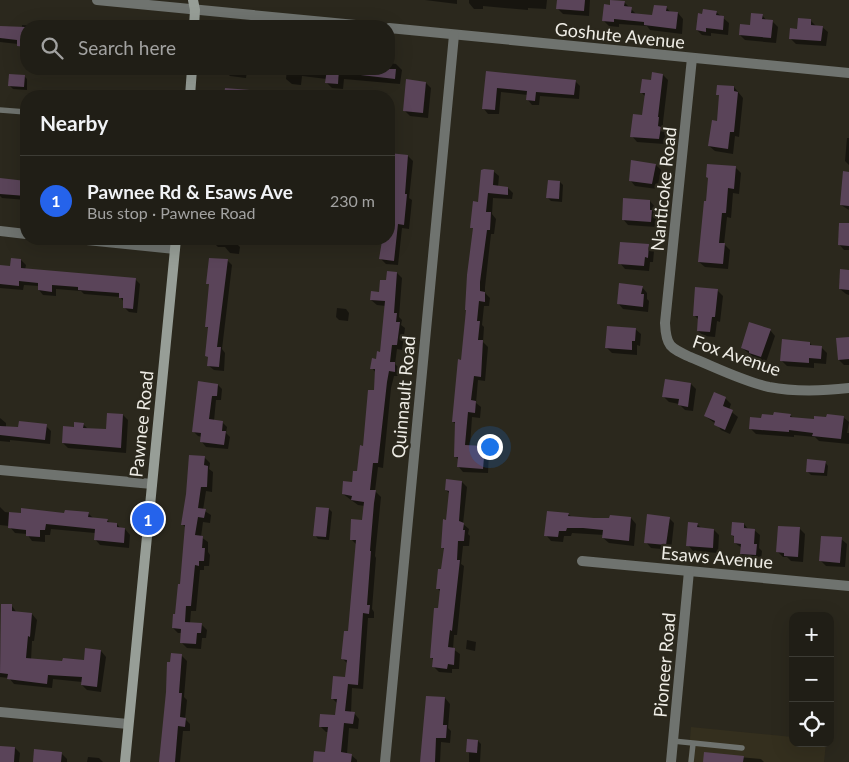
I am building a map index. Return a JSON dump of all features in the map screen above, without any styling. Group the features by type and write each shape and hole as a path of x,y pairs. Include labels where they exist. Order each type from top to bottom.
{"street":[{"path":"97,0 194,5 317,20"},
{"path":"194,5 194,20"},
{"name":"Goshute Avenue","path":"395,29 849,73"},
{"name":"Quinnault Road","path":"385,762 454,35"},
{"name":"Nanticoke Road","path":"665,323 692,58"},
{"path":"190,90 192,75"},
{"path":"0,231 20,233"},
{"name":"Pawnee Road","path":"125,762 176,245"},
{"name":"Fox Avenue","path":"665,323 668,344 678,352 738,376 768,386 789,390 849,388"},
{"path":"0,470 152,484"},
{"name":"Esaws Avenue","path":"582,561 849,586"},
{"name":"Pioneer Road","path":"673,762 673,741 689,571"},
{"path":"0,712 128,724"}],"lane":[{"path":"0,110 20,112"},
{"path":"673,741 742,748"},
{"path":"691,762 693,744"}],"shaded area":[{"path":"691,727 789,737 789,747 826,747 824,762 688,762"}],"building":[{"path":"557,0 585,0 584,11 556,9"},
{"path":"610,0 625,1 624,6 632,7 631,13 652,15 654,5 667,6 666,11 678,12 676,29 644,25 644,22 614,19 614,22 602,21 604,4 610,5"},
{"path":"703,9 717,11 716,15 724,16 723,30 706,28 706,32 696,30 698,13 702,14"},
{"path":"751,13 763,14 762,19 773,20 771,38 739,35 740,24 750,25"},
{"path":"798,18 811,19 811,25 823,26 821,41 789,39 790,28 797,29"},
{"path":"0,26 20,27 20,46 17,46 17,40 0,38"},
{"path":"396,69 395,79 361,75 395,75"},
{"path":"486,71 576,80 574,95 536,92 535,101 526,100 527,91 497,88 495,110 482,109"},
{"path":"652,72 663,74 658,117 658,126 661,127 659,139 630,137 633,114 642,115 645,93 640,93 642,79 651,80"},
{"path":"9,74 25,75 24,87 8,86"},
{"path":"326,75 339,75 338,84 325,83"},
{"path":"406,79 426,82 423,113 403,111"},
{"path":"717,85 734,86 734,91 738,92 734,132 730,132 728,149 708,146 712,120 717,121 719,95 716,95"},
{"path":"225,88 250,90 225,90"},
{"path":"395,154 408,155 404,225 398,224 394,261 379,259 381,245 395,245"},
{"path":"631,160 656,164 652,184 629,181"},
{"path":"707,164 736,166 734,189 728,188 726,213 722,213 719,243 725,243 723,264 698,262 704,201 706,201"},
{"path":"481,170 494,170 493,185 508,187 508,195 488,193 486,212 491,212 490,230 487,230 480,282 480,291 485,292 485,302 479,301 477,321 480,321 478,340 483,340 481,377 474,376 471,400 476,401 475,413 468,412 465,445 485,446 483,469 457,467 458,457 454,457 455,422 452,422 458,359 461,360 466,310 467,275 473,228 470,228 473,201 478,202"},
{"path":"843,171 849,172 849,206 840,205"},
{"path":"0,178 20,180 20,196 0,194"},
{"path":"548,180 560,181 559,199 546,198"},
{"path":"623,198 650,200 650,210 652,210 651,222 622,220"},
{"path":"839,223 849,223 849,246 838,245"},
{"path":"620,242 649,244 648,258 645,257 644,266 618,264"},
{"path":"11,258 21,259 21,268 136,278 133,309 123,308 123,298 119,298 119,293 78,290 78,287 52,285 52,292 38,290 38,283 19,281 19,286 0,284 0,265 10,266"},
{"path":"209,258 228,259 217,347 221,347 219,367 207,366 208,357 205,356 208,327 205,327 209,284 206,284"},
{"path":"840,269 849,270 849,290 839,289"},
{"path":"387,271 397,272 394,313 397,313 396,322 400,322 397,345 392,345 390,362 395,362 395,372 389,371 378,463 373,463 370,490 376,490 370,551 367,605 370,605 369,614 363,613 358,685 348,684 345,711 355,712 353,724 344,723 341,752 352,754 351,762 313,762 314,751 325,752 328,727 319,727 320,714 335,715 337,699 331,699 333,676 345,677 347,660 341,659 344,631 348,631 356,540 350,540 351,519 362,520 364,502 351,500 352,496 342,494 343,481 352,482 353,471 357,471 360,445 363,446 368,390 374,390 375,369 370,369 372,358 376,359 377,351 380,352 385,301 370,300 371,291 379,292 380,280 386,280"},
{"path":"619,283 643,286 641,294 644,294 643,307 617,304"},
{"path":"695,287 718,289 715,317 712,317 710,332 697,331 698,316 693,316"},
{"path":"749,322 771,329 761,357 741,348"},
{"path":"607,326 636,328 635,341 632,341 632,350 605,348"},
{"path":"849,337 849,359 838,360 836,338"},
{"path":"782,339 810,342 810,345 822,346 821,359 809,358 809,363 780,361"},
{"path":"665,379 691,383 688,407 678,405 679,399 662,397"},
{"path":"198,381 218,384 217,396 212,396 209,419 223,421 222,431 226,431 224,445 200,442 201,433 192,432"},
{"path":"714,392 726,397 723,406 733,410 725,430 714,425 715,421 704,416"},
{"path":"774,412 791,414 790,417 814,419 814,416 826,417 827,414 844,416 841,439 812,436 813,433 789,430 789,432 749,429 750,417 761,418 762,414 773,415"},
{"path":"107,413 123,414 121,448 62,443 63,426 74,427 74,422 84,423 83,428 106,429"},
{"path":"19,421 47,424 45,440 0,435 0,426 18,427"},
{"path":"189,455 205,456 204,465 208,466 207,487 201,487 198,508 206,509 204,518 198,517 195,535 203,536 202,548 205,548 204,561 199,561 199,566 195,565 191,606 186,606 185,622 202,623 201,633 197,633 196,644 180,643 181,629 172,628 178,584 180,584 185,525 181,525"},
{"path":"807,459 826,461 824,473 806,472"},
{"path":"446,479 462,481 459,521 464,523 463,530 465,530 464,541 458,541 457,560 460,560 452,631 450,630 448,647 455,648 454,665 448,664 447,669 432,667 433,658 430,658 434,608 438,608 440,589 436,589 438,569 441,569 444,548 441,548 443,519 446,520 449,491 445,490"},
{"path":"316,507 329,508 326,537 313,536"},
{"path":"21,508 64,513 65,510 89,512 88,517 108,519 107,522 117,523 117,527 125,528 124,543 94,540 95,529 46,524 45,530 40,530 40,537 26,536 26,530 8,528 9,512 21,513"},
{"path":"547,511 569,513 568,516 594,518 609,518 610,515 631,517 629,541 602,538 603,530 583,528 567,528 566,531 559,531 558,537 544,536"},
{"path":"647,514 670,517 666,545 644,543"},
{"path":"688,522 698,523 697,527 714,529 713,548 686,546"},
{"path":"732,522 744,523 744,528 755,529 754,544 757,544 756,555 740,554 741,544 734,543 734,536 731,535"},
{"path":"778,526 800,527 798,557 784,556 784,553 776,552"},
{"path":"821,536 842,537 840,563 819,561"},
{"path":"1,604 12,604 12,611 32,613 26,658 62,661 63,658 84,660 85,648 101,650 97,687 81,685 82,677 48,675 47,684 7,679 8,674 0,673"},
{"path":"171,653 182,654 179,693 182,693 180,717 186,718 185,727 178,726 175,762 159,762 167,662 170,662"},
{"path":"426,696 445,697 443,725 447,725 446,738 436,738 435,762 420,762"},
{"path":"467,739 478,740 477,753 466,752"},
{"path":"0,746 15,747 14,762 0,762"},
{"path":"34,749 62,752 61,762 33,762"},
{"path":"704,752 744,756 743,762 703,762"}],"place":[{"name":"Pawnee Rd & Esaws Ave","path":"148,519"}]}
